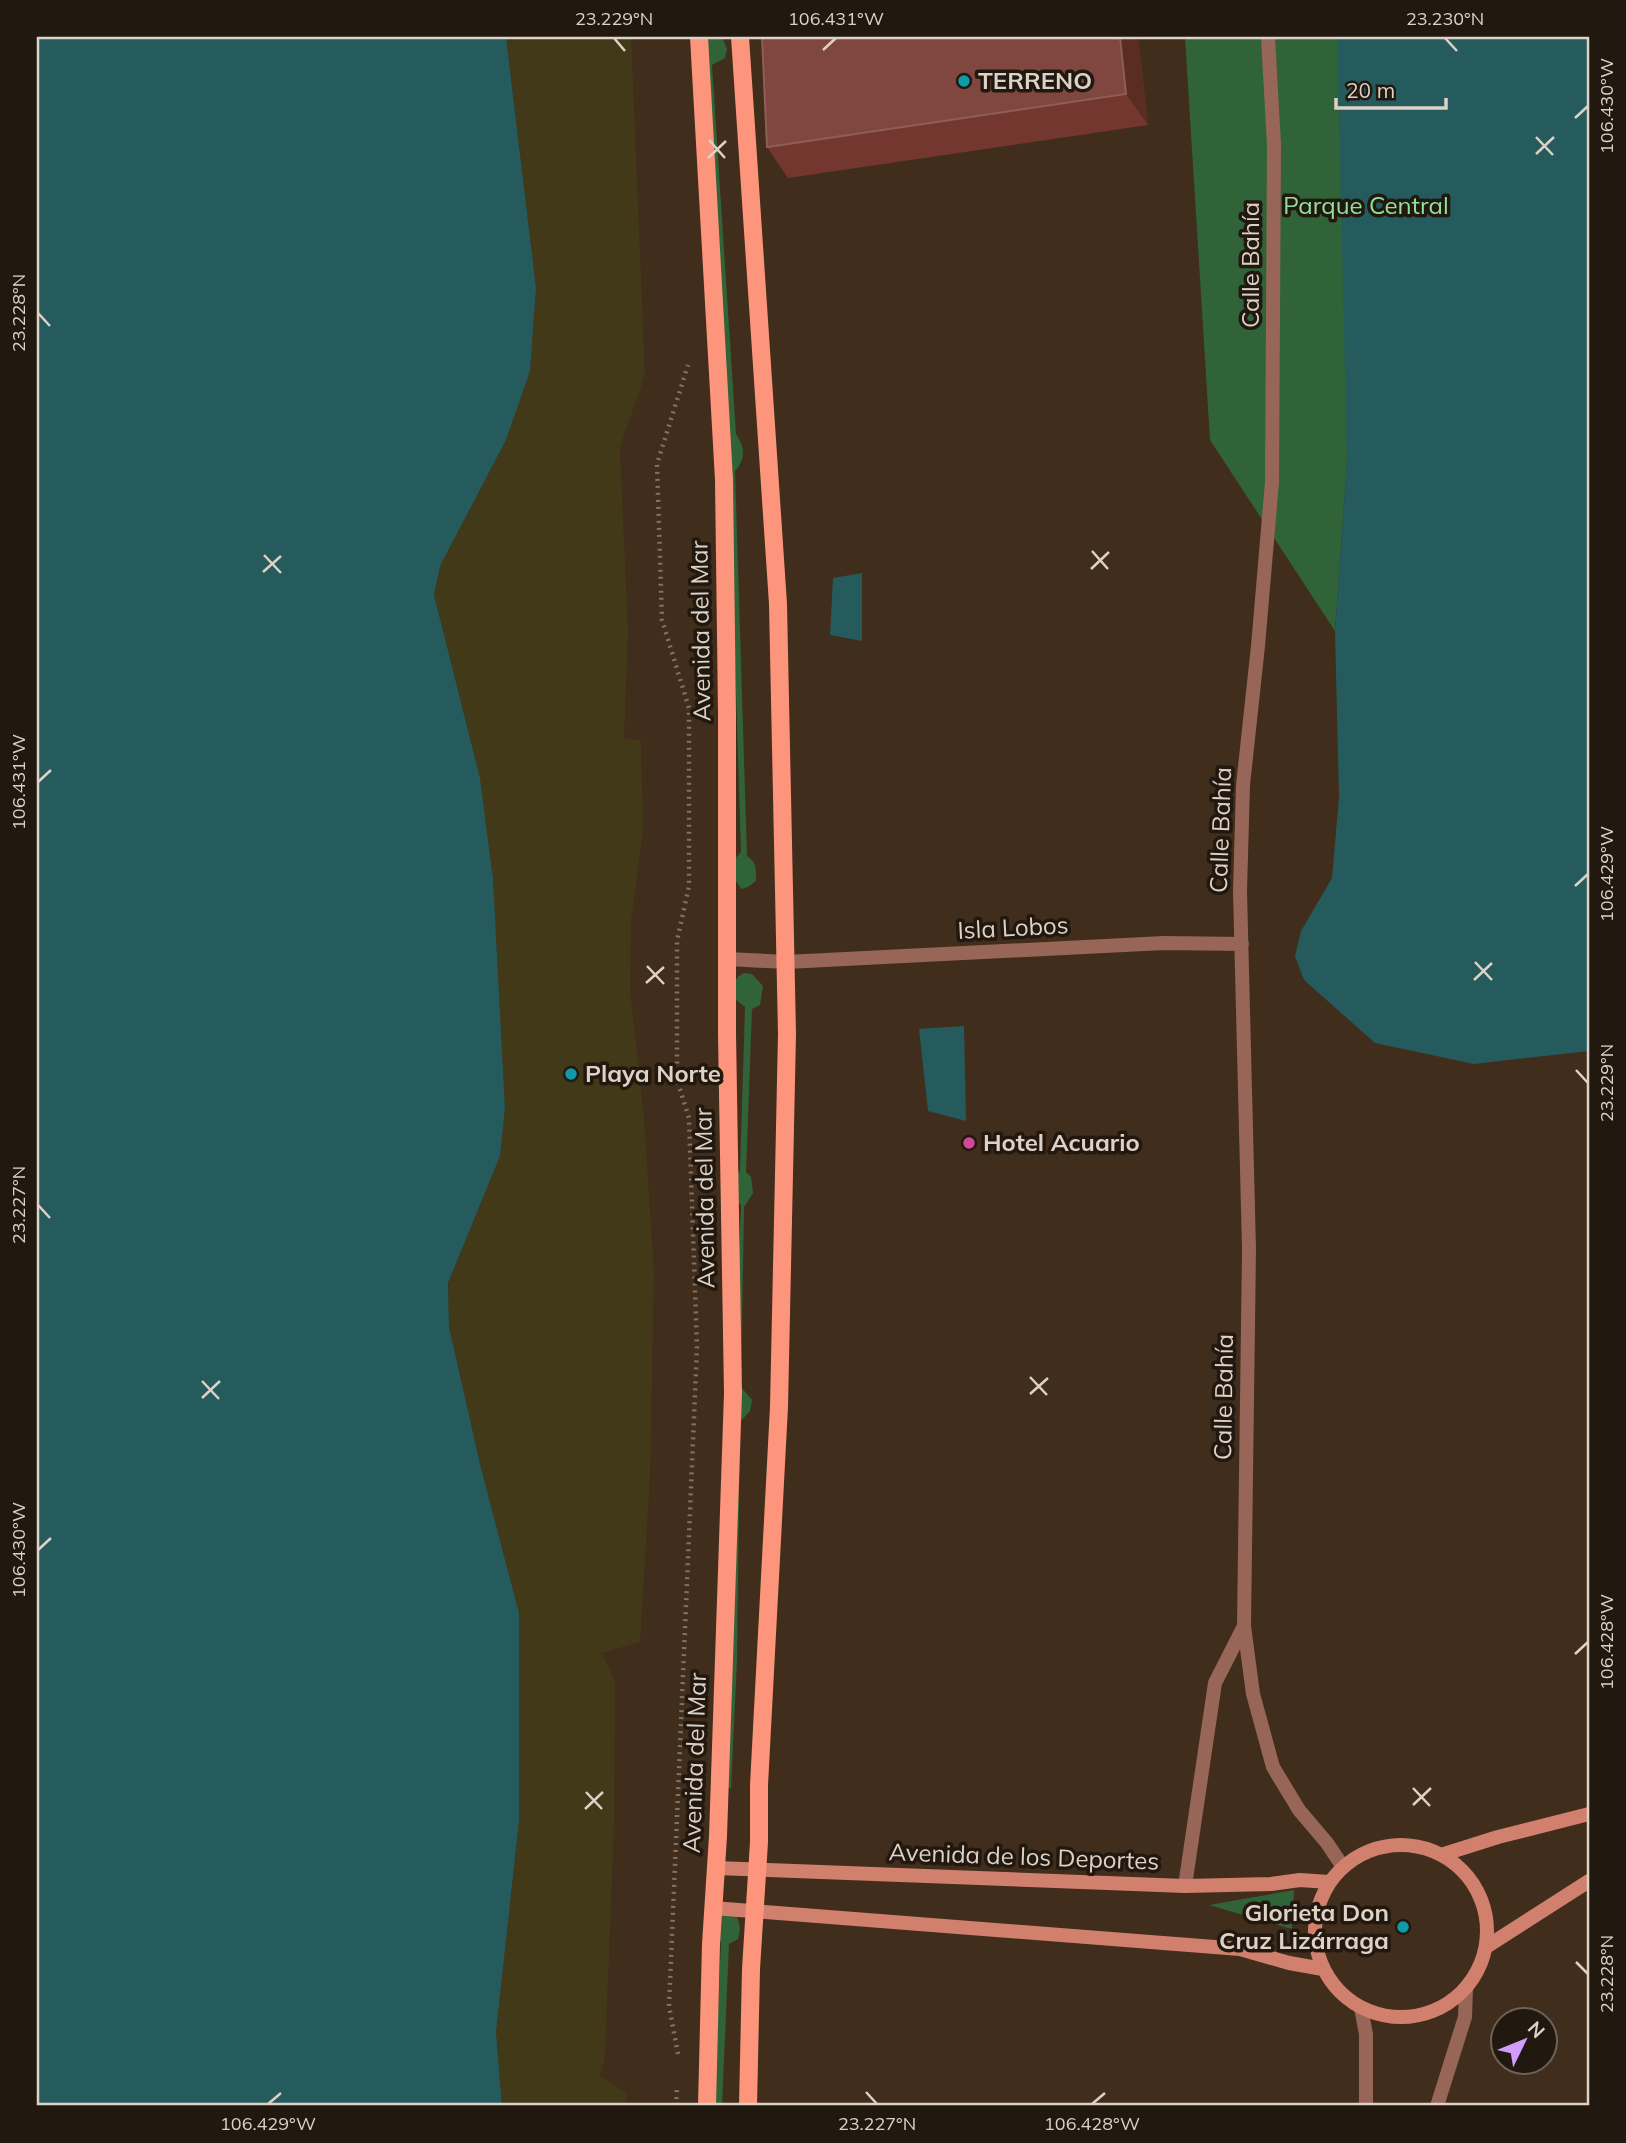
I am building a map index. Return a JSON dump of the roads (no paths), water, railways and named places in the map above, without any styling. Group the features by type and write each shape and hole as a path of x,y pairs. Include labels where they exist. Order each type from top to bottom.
{"main road":[{"name":"Avenida del Mar","path":"699,37 724,480 733,1393 707,2106"},
{"path":"740,37 778,604 787,1034 779,1407 759,1785 748,2106"},
{"path":"1441,1855 1498,1837 1589,1814"},
{"path":"1390,1846 1416,1846 1441,1855 1463,1871 1478,1894 1486,1919 1486,1947 1479,1969 1466,1989 1449,2004 1429,2013 1408,2018 1387,2017 1361,2008 1339,1992 1323,1969 1315,1940 1317,1910 1329,1882 1343,1867 1365,1852 1390,1846"},
{"name":"Avenida de los Deportes","path":"716,1868 1185,1886 1270,1884 1300,1880 1329,1882"},
{"path":"1486,1947 1589,1881"},
{"path":"713,1908 1240,1949 1289,1963 1323,1969"}],"street":[{"name":"Calle Bahía","path":"1268,37 1274,145 1272,482 1243,785 1240,891 1249,1249 1244,1626 1253,1694 1273,1767 1299,1810 1343,1867"},
{"name":"Isla Lobos","path":"727,958 786,962 1164,943 1242,944"},
{"name":"Calle Bahía","path":"1185,1886 1215,1683 1244,1626"},
{"path":"1437,2106 1465,2017 1466,1989"},
{"path":"1361,2008 1366,2034 1366,2106"}],"water":[{"path":"37,37 506,37 536,288 530,371 506,440 440,566 434,595 480,778 493,879 505,1108 500,1156 448,1283 449,1327 481,1468 519,1613 519,1821 496,2032 502,2106 37,2106"},
{"path":"1337,37 1589,37 1589,1051 1474,1064 1375,1043 1304,980 1295,956 1301,931 1332,878 1339,797 1335,631 1347,460"},
{"path":"862,573 862,641 830,635 833,578"},
{"path":"964,1026 966,1121 928,1111 919,1029"}],"place":[{"name":"TERRENO","path":"964,81"},
{"name":"Playa Norte","path":"571,1074"},
{"name":"Hotel Acuario","path":"969,1143"},
{"name":"Glorieta Don Cruz Lizárraga","path":"1403,1927"}],"park label":[{"name":"Parque Central","path":"1366,206"}]}
